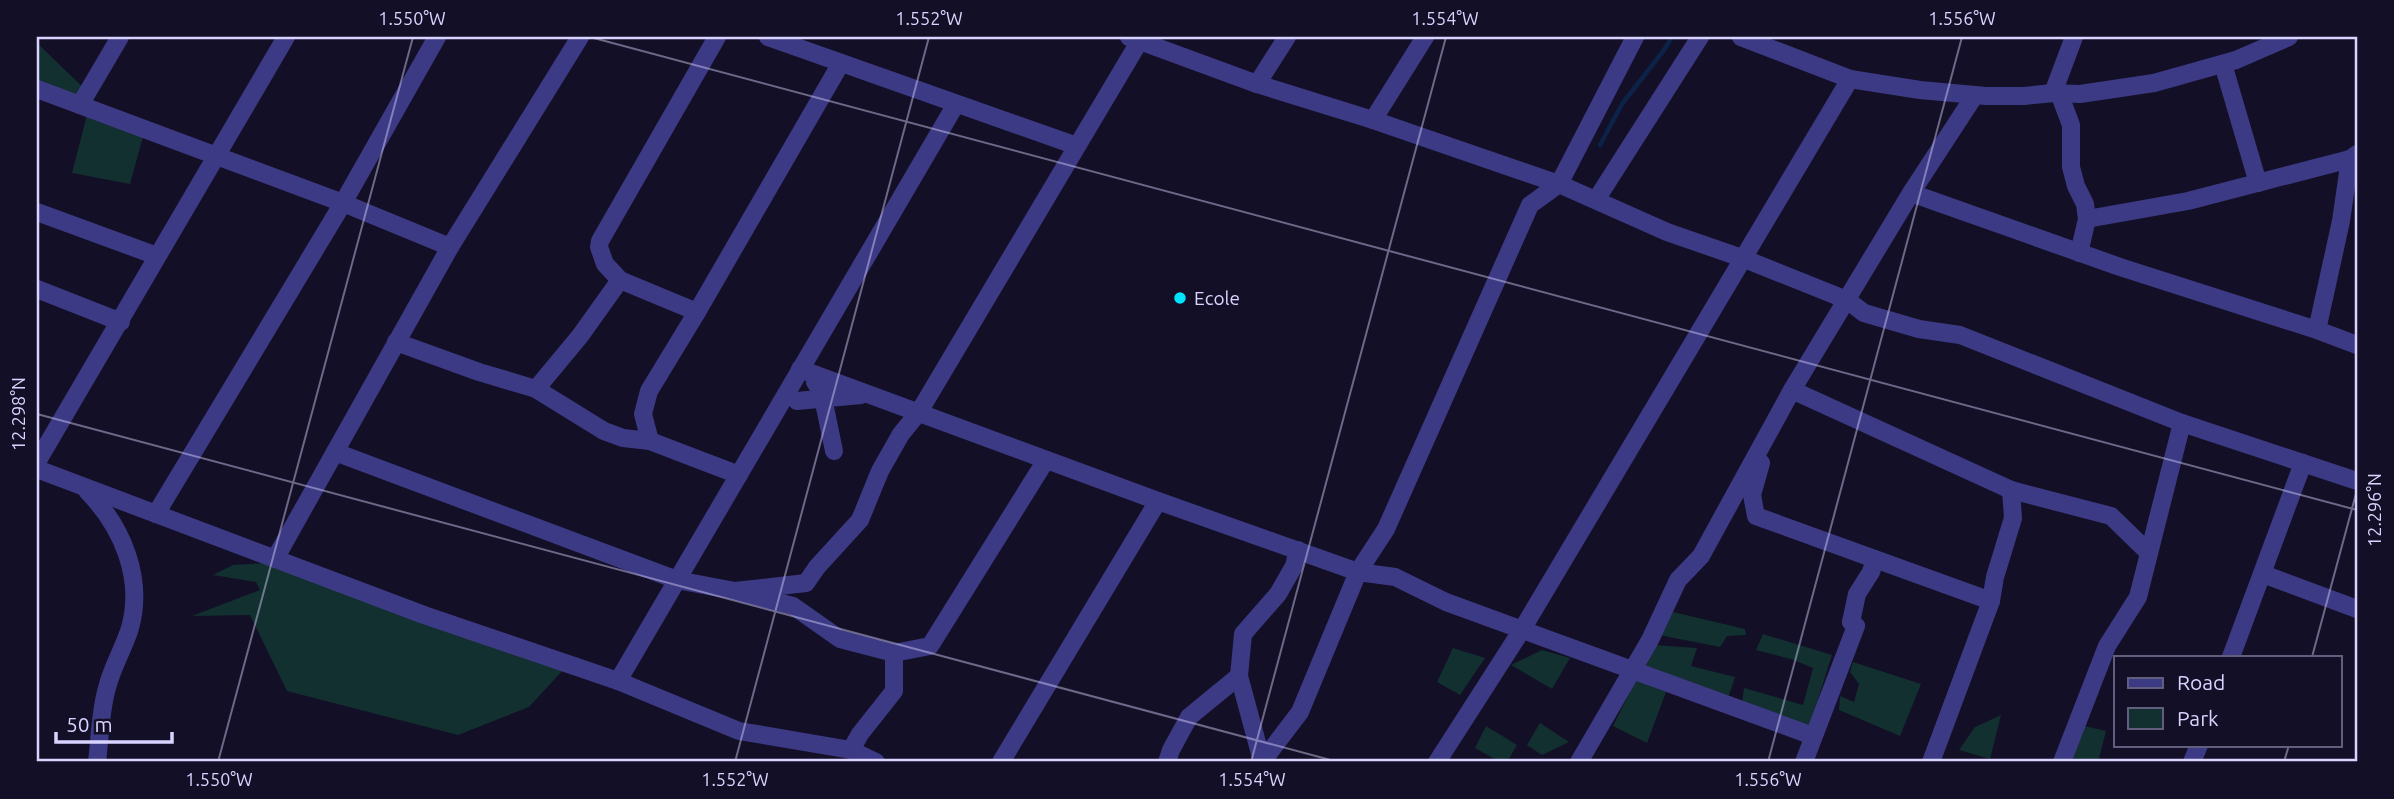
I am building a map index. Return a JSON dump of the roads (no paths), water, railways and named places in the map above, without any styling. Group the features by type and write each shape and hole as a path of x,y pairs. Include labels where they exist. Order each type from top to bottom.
{"street":[{"path":"80,105 120,37"},
{"path":"37,463 286,37"},
{"path":"156,514 343,203 437,37"},
{"path":"275,559 450,247 580,37"},
{"path":"697,312 620,280 606,264 599,247 717,37"},
{"path":"768,37 1077,146"},
{"path":"1257,84 1287,37"},
{"path":"1373,120 1425,37"},
{"path":"1262,762 1300,712 1358,572 1386,528 1530,205 1559,184 1635,37"},
{"path":"1596,200 1700,37"},
{"path":"1741,37 1850,79 1920,90 2024,96 2080,94 2154,83 2223,64 2289,37"},
{"path":"2074,37 2056,93 2071,125 2071,167 2085,204 2087,219 2080,253"},
{"path":"736,591 806,583 860,520 880,471 901,434 919,412 1077,146 1137,38 1257,84 1373,120 1559,184 1667,232 1742,258 1847,300 1864,313 1919,329 1960,335 2182,423 2357,481"},
{"path":"650,441 643,414 649,391 841,63"},
{"path":"2223,64 2258,183"},
{"path":"1437,762 1523,628 1850,79"},
{"path":"37,89 343,203 450,247"},
{"path":"1579,762 1650,640 1678,580 1701,556 1792,390 1911,193 1975,95"},
{"path":"618,681 738,475 808,372 956,104"},
{"path":"2087,219 2188,201 2353,157 2317,330"},
{"path":"1911,193 2080,253 2357,345"},
{"path":"37,212 157,256"},
{"path":"536,389 620,280"},
{"path":"37,289 121,322"},
{"path":"396,342 536,389 604,431 623,438 650,441 738,475"},
{"path":"808,372 1358,572 1395,577 1446,602 1813,736"},
{"path":"808,372 823,398 834,451"},
{"path":"1792,390 2011,490 2111,516 2147,551"},
{"path":"797,401 868,394"},
{"path":"2062,762 2107,646 2138,597 2147,551 2182,423"},
{"path":"1769,433 1752,495 1756,516 1991,601"},
{"path":"335,452 677,580 736,591 793,606 841,639 894,653 930,646 1046,460"},
{"path":"2231,656 2303,463"},
{"path":"37,470 425,615 618,681 739,731 852,750 876,762"},
{"path":"84,487 113,521 128,555 134,581 135,603 130,629 107,686 97,762"},
{"path":"1931,762 1991,601 1995,577 2013,517 2011,490"},
{"path":"1000,762 1158,501"},
{"path":"1262,762 1239,676 1243,634 1278,594 1294,566 1298,550"},
{"path":"1804,762 1856,626 1851,622 1857,594 1871,572 1875,559"},
{"path":"2263,574 2357,610"},
{"path":"852,750 860,734 894,691 894,653"},
{"path":"1167,762 1189,717 1239,676"}],"waterway":[{"path":"1600,145 1622,104 1672,37"}],"place":[{"name":"Ecole","path":"1180,298"}]}
